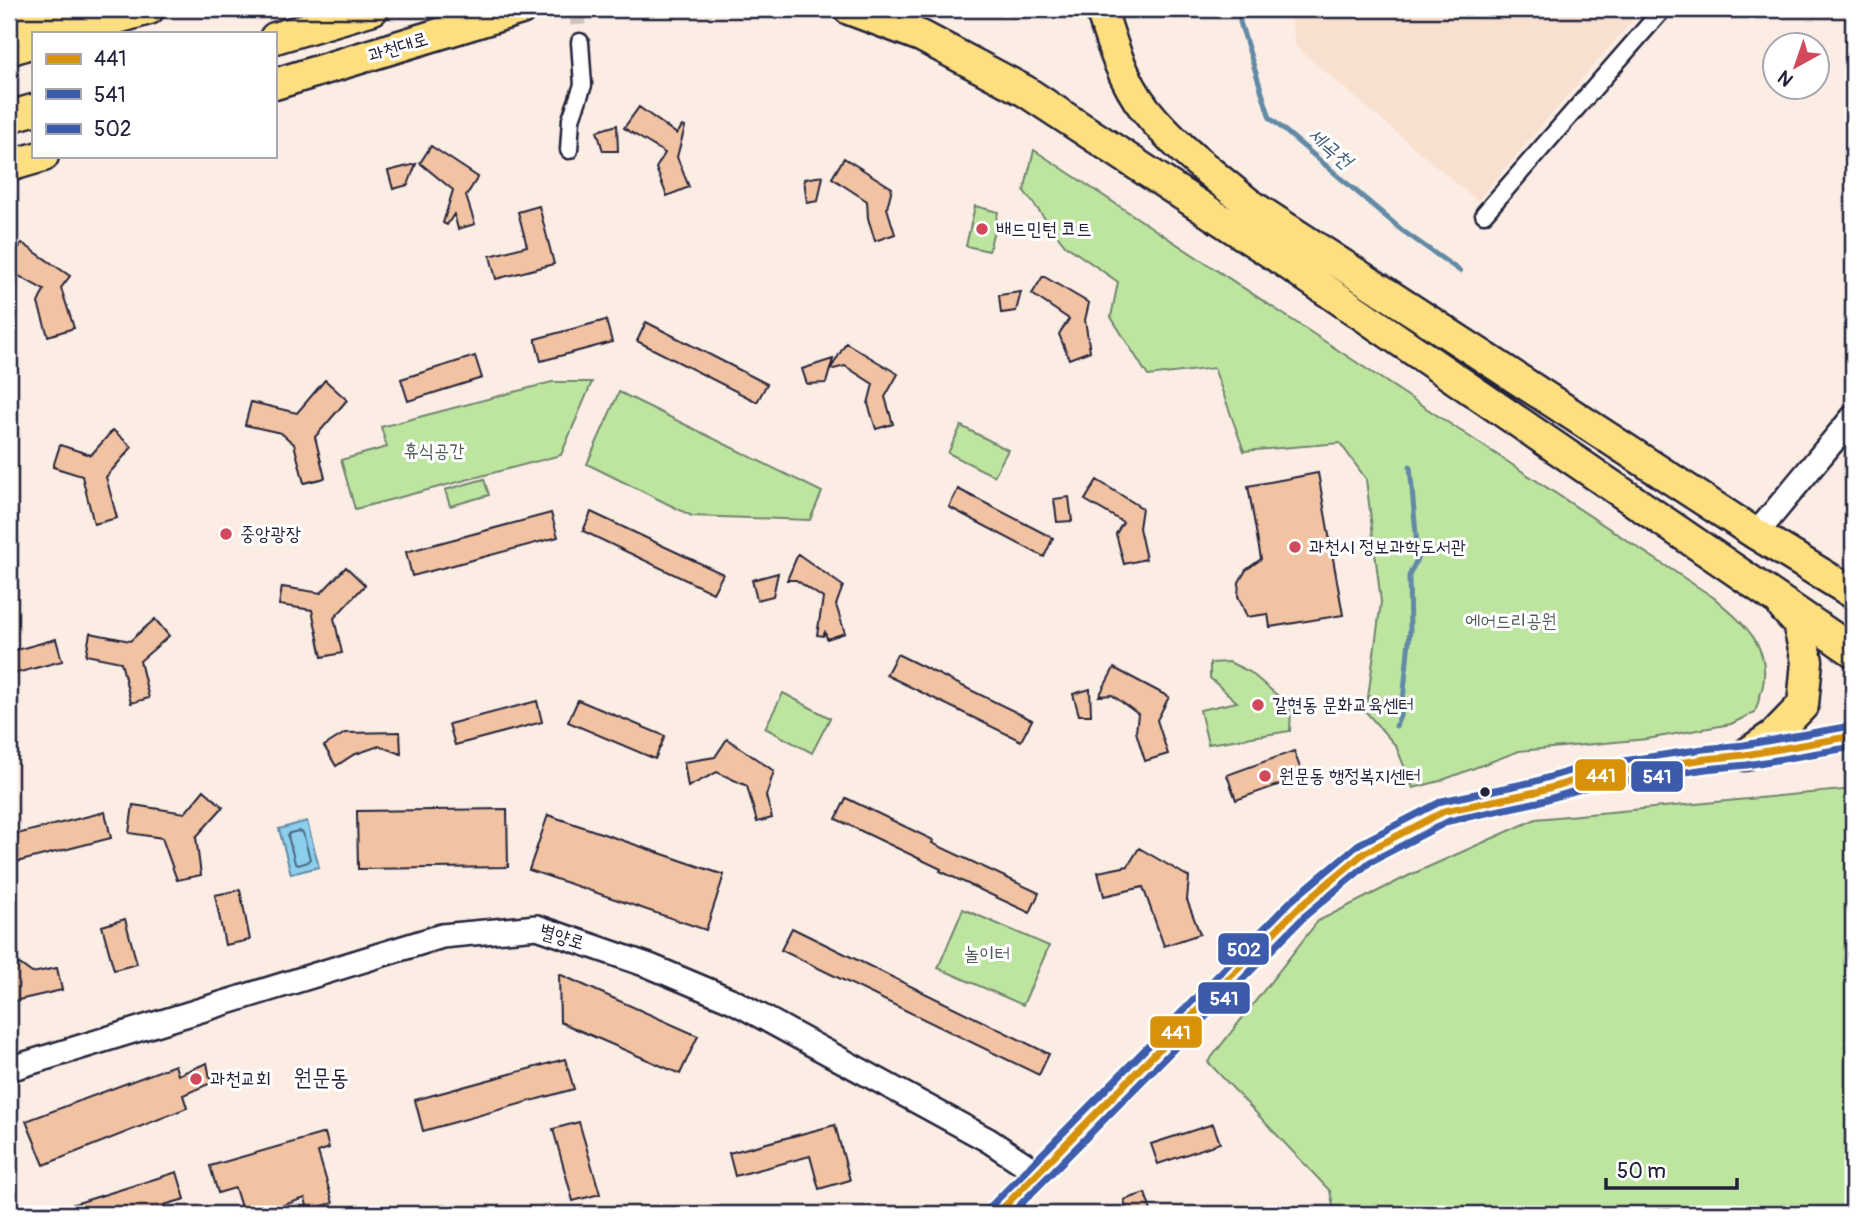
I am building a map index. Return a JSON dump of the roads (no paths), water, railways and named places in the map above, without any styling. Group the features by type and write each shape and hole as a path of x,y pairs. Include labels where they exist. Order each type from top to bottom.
{"highway":[{"path":"9,28 73,9"},
{"path":"68,32 149,9"},
{"path":"276,38 373,9"},
{"name":"과천대로","path":"276,85 521,9"},
{"path":"849,9 921,36 1025,91 1282,260 1853,651"},
{"path":"1101,9 1127,79 1143,107 1180,147 1250,204 1756,534 1853,593"},
{"path":"9,50 32,43"},
{"path":"9,117 32,110"},
{"path":"1745,755 1774,734 1802,705 1807,661 1798,623 1775,598"}],"street":[{"path":"1484,214 1663,9"},
{"path":"569,150 571,119 583,85 580,42"},
{"path":"1756,534 1853,416"},
{"path":"997,1214 1298,908 1364,853 1446,811 1536,792 1586,777 1745,755 1853,736"},
{"name":"별양로","path":"9,1069 442,936 537,927 650,966 733,1000 988,1140 1038,1172"}],"water":[{"path":"307,821 319,867 291,874 279,829"}],"waterway":[{"name":"세곡천","path":"1241,9 1240,22 1270,118 1403,231 1460,271"},
{"name":"세곡천","path":"1396,726 1402,711 1410,630 1409,576 1418,557 1410,466"}],"tunnel":[{"path":"577,9 580,42"}],"place":[{"name":"배드민턴 코트","path":"982,229"},
{"name":"중앙광장","path":"226,534"},
{"name":"과천시 정보과학도서관","path":"1295,547"},
{"name":"갈현동 문화교육센터","path":"1258,705"},
{"name":"원문동 행정복지센터","path":"1265,776"},
{"name":"과천교회","path":"196,1079"}],"district":[{"name":"원문동","path":"321,1077"}],"park label":[{"name":"휴식공간","path":"434,451"},
{"name":"에어드리공원","path":"1511,621"},
{"name":"놀이터","path":"987,954"}]}
